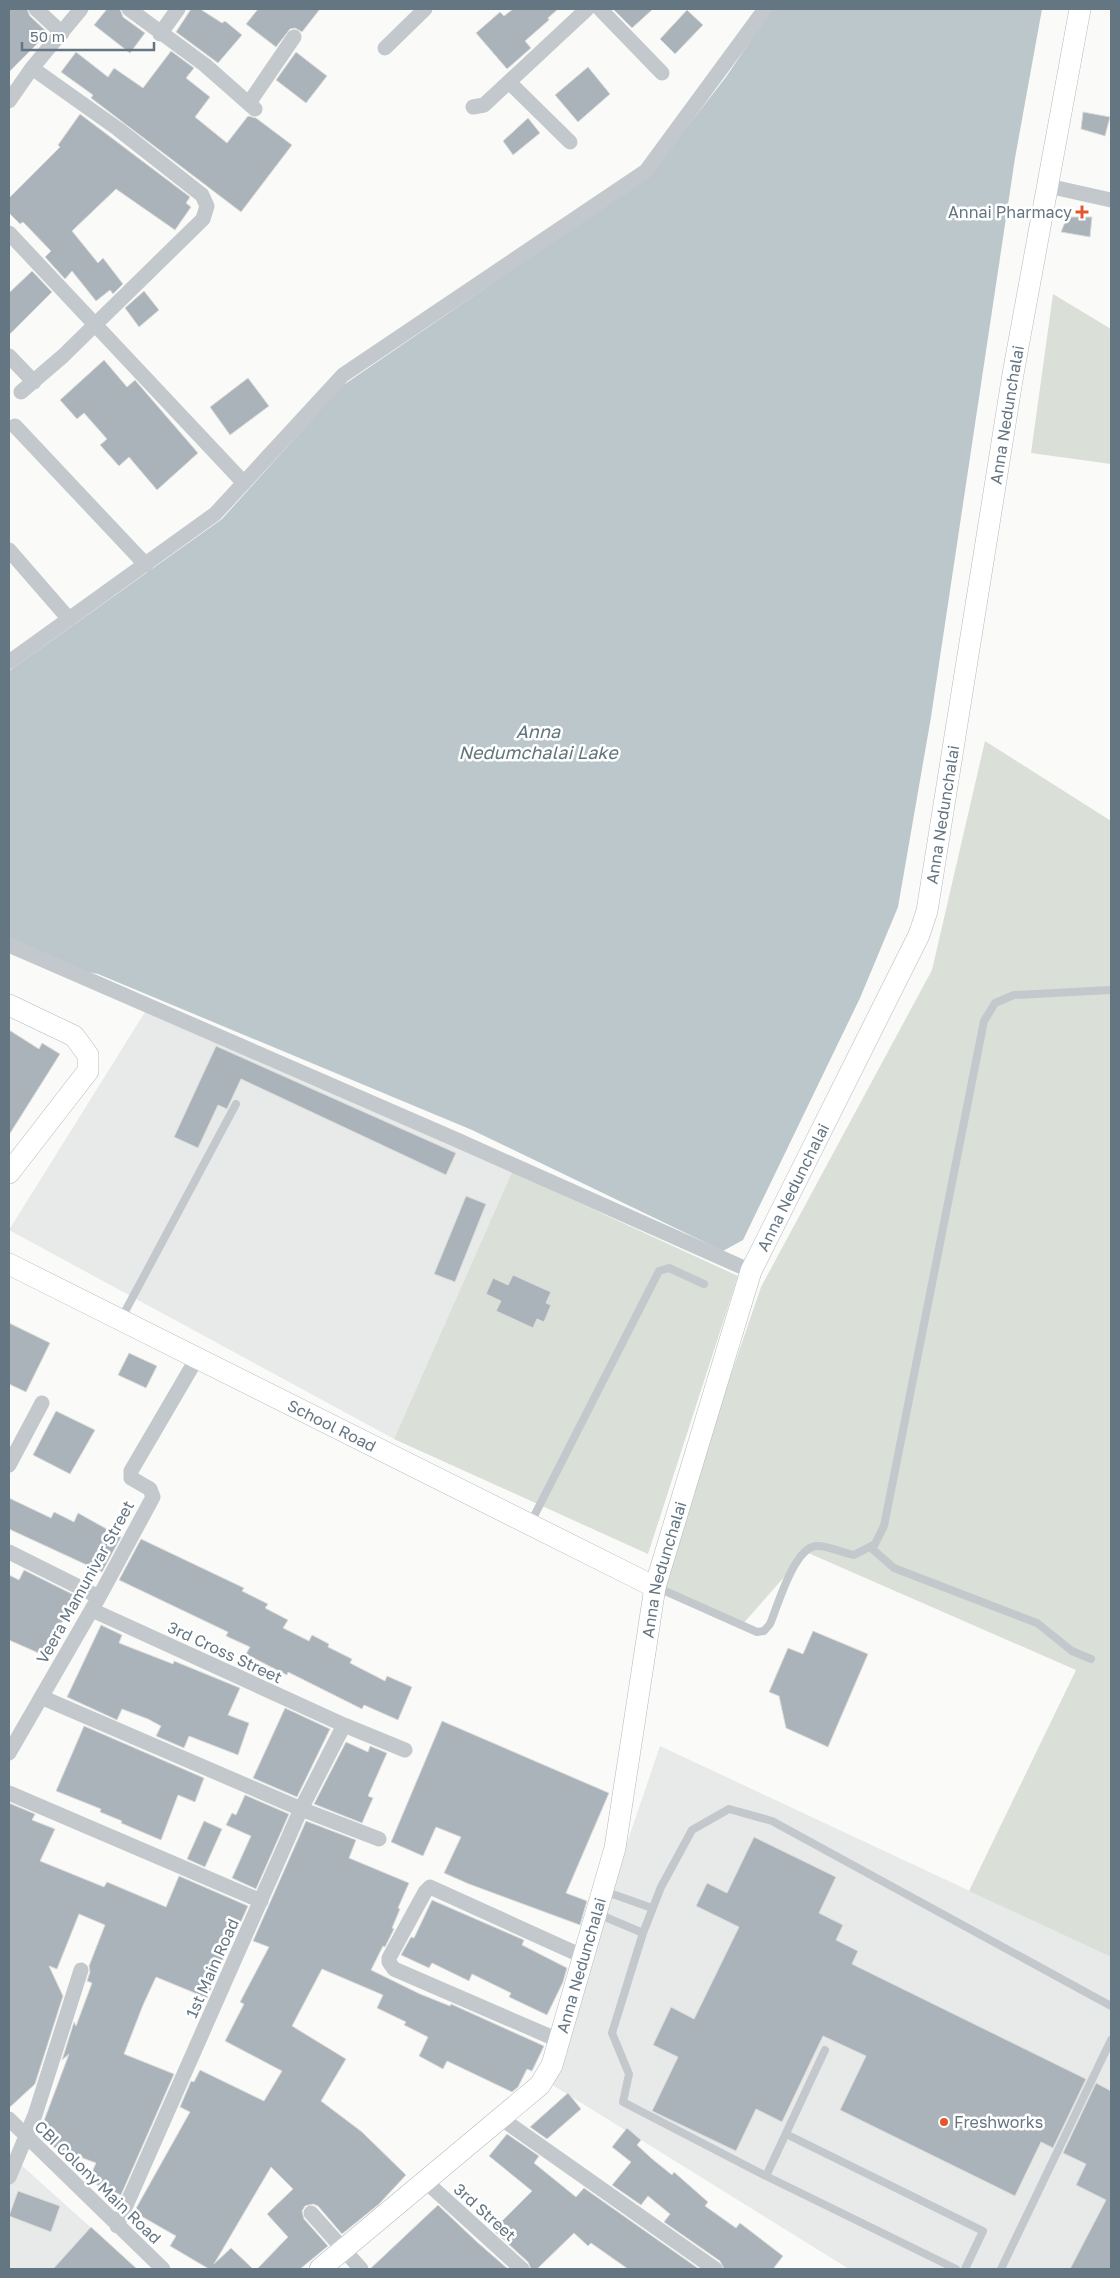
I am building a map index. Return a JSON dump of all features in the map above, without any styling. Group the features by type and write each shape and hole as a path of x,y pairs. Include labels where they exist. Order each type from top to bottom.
{"street":[{"path":"36,9 62,32"},
{"path":"9,101 32,68 81,9"},
{"path":"129,9 160,34 206,65 252,106 294,36"},
{"path":"160,34 178,9"},
{"path":"385,48 425,9"},
{"path":"473,107 484,106 587,9"},
{"path":"600,9 662,73"},
{"path":"9,662 215,514 343,375 646,171 765,9"},
{"name":"Anna Nedunchalai","path":"320,2269 344,2251 424,2180 502,2119 540,2085 552,2064 615,1848 655,1587 750,1271 919,934 927,911 1013,374 1080,9"},
{"path":"21,392 95,325 203,219 206,213 206,200 118,129 32,68"},
{"path":"509,82 570,142"},
{"path":"1048,186 1111,200"},
{"path":"9,233 244,483"},
{"path":"9,356 34,382"},
{"path":"15,426 146,565"},
{"path":"9,550 69,619"},
{"path":"9,945 448,1136 750,1271"},
{"path":"9,1005 74,1036 88,1054 88,1071 9,1173"},
{"name":"School Road","path":"9,1264 655,1587"},
{"name":"Veera Mamunivar Street","path":"9,1753 95,1604 153,1497 150,1489 131,1478 131,1471 197,1358"},
{"path":"9,1466 42,1403"},
{"name":"3rd Cross Street","path":"9,1552 95,1604 344,1726 405,1750"},
{"path":"41,1697 301,1809 379,1839"},
{"name":"1st Main Road","path":"117,2226 301,1809 344,1726"},
{"path":"9,1793 261,1901"},
{"path":"558,2040 394,1969 389,1962 390,1958 425,1892 430,1887 582,1956"},
{"path":"9,2177 35,2115 81,1970"},
{"name":"CBI Colony Main Road","path":"9,2119 163,2269"},
{"path":"502,2119 715,2269"},
{"name":"3rd Street","path":"424,2180 522,2269"},
{"path":"311,2213 361,2269"}],"lane":[{"path":"655,1587 757,1632 764,1631 770,1624 797,1559 807,1548 820,1546 854,1555 870,1547 880,1537 884,1526 984,1021 995,1003 1014,995 1111,990"},
{"path":"121,1319 236,1104"},
{"path":"529,1524 659,1271 669,1268 704,1284"},
{"path":"870,1547 894,1568 1037,1623 1072,1651 1091,1659"},
{"path":"956,2269 766,2176 623,2102 629,2074 612,2034 652,1908 661,1887 692,1830 729,1809 772,1821 1111,2006"},
{"path":"602,1890 652,1908"},
{"path":"595,1912 643,1932"},
{"path":"1001,2269 1111,2040"},
{"path":"766,2176 825,2050"},
{"path":"786,2134 983,2231 965,2269"}],"shaded area":[{"path":"1053,294 1111,329 1111,464 1031,453"},
{"path":"985,741 1111,821 1111,1957 969,1891 1076,1670 806,1552 742,1625 659,1585 761,1287 932,970"},
{"path":"145,1012 512,1172 394,1439 9,1230"},
{"path":"512,1172 738,1276 648,1554 394,1439"},
{"path":"660,1746 1111,1957 1111,2269 849,2269 546,2081"},
{"path":"9,2154 137,2269 9,2269"}],"water":[{"name":"Anna Nedumchalai Lake","path":"772,9 1042,9 1015,158 931,717 898,907 860,998 743,1240 723,1251 472,1130 98,974 75,969 9,940 9,671 222,519 342,386 649,176 726,77"}],"building":[{"path":"9,9 27,9 30,16 48,33 9,72"},
{"path":"107,9 120,9 123,17 145,33 130,53 94,25"},
{"path":"191,9 200,9 222,23 225,21 242,35 218,63 176,32"},
{"path":"258,9 320,9 302,32 295,28 290,29 276,47 246,24"},
{"path":"513,9 558,9 548,18 549,20 525,41 531,48 507,69 476,33 500,12 504,16"},
{"path":"613,9 653,9 632,28"},
{"path":"687,10 703,25 675,54 660,39"},
{"path":"171,51 194,68 186,78 210,97 195,117 227,143 248,116 256,118 292,145 241,212 91,98 93,95 61,72 76,52 108,77 114,68 143,88"},
{"path":"296,52 327,76 306,103 276,80"},
{"path":"588,67 610,94 578,122 555,95"},
{"path":"1083,112 1110,117 1105,136 1081,129"},
{"path":"80,114 190,197 186,203 191,207 175,230 116,189 72,231 98,263 103,258 123,284 113,294 110,290 96,301 72,271 65,279 45,257 51,251 23,222 20,224 9,213 9,198 60,147 58,145"},
{"path":"528,118 540,133 513,155 503,141"},
{"path":"1067,217 1092,217 1090,237 1061,232"},
{"path":"32,271 52,292 9,335 9,293"},
{"path":"144,291 159,310 139,327 125,308"},
{"path":"104,360 127,387 135,380 198,453 157,490 129,457 119,466 100,445 107,439 84,413 77,419 60,400"},
{"path":"248,378 269,406 230,435 210,407"},
{"path":"9,1030 39,1049 42,1043 60,1054 9,1135"},
{"path":"216,1046 456,1153 446,1175 241,1079 227,1109 218,1105 198,1148 174,1137"},
{"path":"466,1196 486,1204 455,1282 434,1274"},
{"path":"513,1275 551,1292 546,1303 551,1305 544,1322 537,1319 533,1328 496,1311 501,1301 486,1294 493,1278 508,1285"},
{"path":"9,1323 50,1343 26,1392 9,1384"},
{"path":"129,1353 157,1366 146,1388 118,1375"},
{"path":"56,1411 95,1430 70,1474 33,1455"},
{"path":"9,1498 51,1518 54,1512 74,1522 78,1513 121,1537 102,1572 9,1529"},
{"path":"141,1539 244,1588 242,1591 268,1604 265,1608 288,1620 283,1628 309,1641 312,1635 329,1644 328,1647 352,1659 350,1663 385,1681 387,1676 412,1687 398,1720 364,1705 362,1709 288,1672 287,1675 269,1666 246,1654 250,1647 226,1636 228,1632 119,1580"},
{"path":"24,1570 74,1595 59,1629 56,1627 43,1655 9,1640 9,1575 19,1580"},
{"path":"101,1625 122,1635 119,1643 173,1664 174,1661 240,1688 228,1715 249,1723 238,1755 189,1736 184,1748 156,1736 161,1726 148,1719 122,1709 117,1720 67,1697"},
{"path":"813,1631 868,1654 828,1747 786,1728 779,1696 769,1692 788,1648 803,1654"},
{"path":"285,1708 330,1729 297,1797 253,1778"},
{"path":"442,1721 609,1793 566,1893 587,1901 580,1925 444,1873 461,1837 436,1827 423,1856 391,1842"},
{"path":"84,1726 204,1778 195,1802 178,1795 161,1840 121,1823 122,1821 100,1812 101,1809 56,1791"},
{"path":"346,1742 368,1752 370,1746 387,1753 368,1796 373,1798 362,1823 314,1804"},
{"path":"245,1795 289,1814 256,1889 232,1878 251,1836 226,1825 232,1813 236,1815"},
{"path":"9,1803 35,1814 32,1820 55,1829 40,1861 104,1887 107,1882 166,1907 179,1876 248,1906 235,1935 233,1935 207,1998 156,1977 143,2005 124,2054 174,2074 121,2195 88,2181 96,2163 53,2147 58,2133 42,2126 69,2054 62,2060 74,2022 76,2026 92,1983 87,1981 90,1972 89,1966 105,1925 79,1914 57,1969 49,1966 63,1996 35,2084 9,2108"},
{"path":"204,1821 222,1829 205,1867 187,1859"},
{"path":"306,1821 356,1840 349,1858 409,1883 398,1908 400,1909 392,1928 394,1929 371,1970 420,1994 450,2006 451,2004 544,2046 532,2071 527,2069 518,2087 512,2092 447,2061 443,2069 419,2056 428,2037 404,2025 406,2022 377,2008 383,1995 322,1969 292,2026 346,2059 321,2101 362,2132 406,2175 379,2204 342,2234 318,2206 313,2204 305,2206 302,2211 304,2219 328,2246 300,2269 257,2269 288,2237 267,2214 293,2189 271,2167 214,2264 231,2248 253,2269 209,2269 170,2246 176,2236 134,2212 190,2112 180,2107 191,2081 194,2082 200,2070 264,2101 282,2071 225,2041 244,2004 240,2002 269,1947 253,1941"},
{"path":"754,1837 836,1877 819,1913 843,1925 836,1940 858,1951 852,1964 1086,2079 1053,2148 1041,2142 1015,2196 840,2110 866,2056 823,2036 782,2122 756,2109 736,2151 652,2111 678,2057 653,2045 671,2007 694,2019 739,1927 696,1906 707,1883 727,1893"},
{"path":"432,1900 524,1940 522,1945 567,1968 563,1982 547,2015 509,1997 511,1993 472,1974 469,1981 432,1963 429,1968 401,1955 411,1937 414,1938"},
{"path":"1096,2083 1111,2091 1111,2269 1070,2269 1106,2200 1076,2185 1086,2164 1063,2153"},
{"path":"568,2093 581,2109 547,2139 530,2127"},
{"path":"627,2128 641,2140 637,2145 651,2158 672,2175 674,2172 708,2202 705,2206 736,2228 740,2223 783,2256 773,2269 724,2269 720,2261 664,2222 670,2214 648,2196 641,2205 612,2185 631,2162 612,2147"},
{"path":"507,2134 539,2156 534,2163 576,2197 584,2188 699,2269 628,2269 591,2243 588,2246 574,2233 537,2269 531,2269 528,2262 493,2230 532,2191 489,2156"},
{"path":"18,2191 60,2206 51,2232 9,2216"},
{"path":"438,2205 477,2242 508,2269 370,2269"},
{"path":"91,2227 137,2269 53,2269"}],"place":[{"name":"Annai Pharmacy","path":"1082,212"},
{"name":"Freshworks","path":"944,2122"}]}
